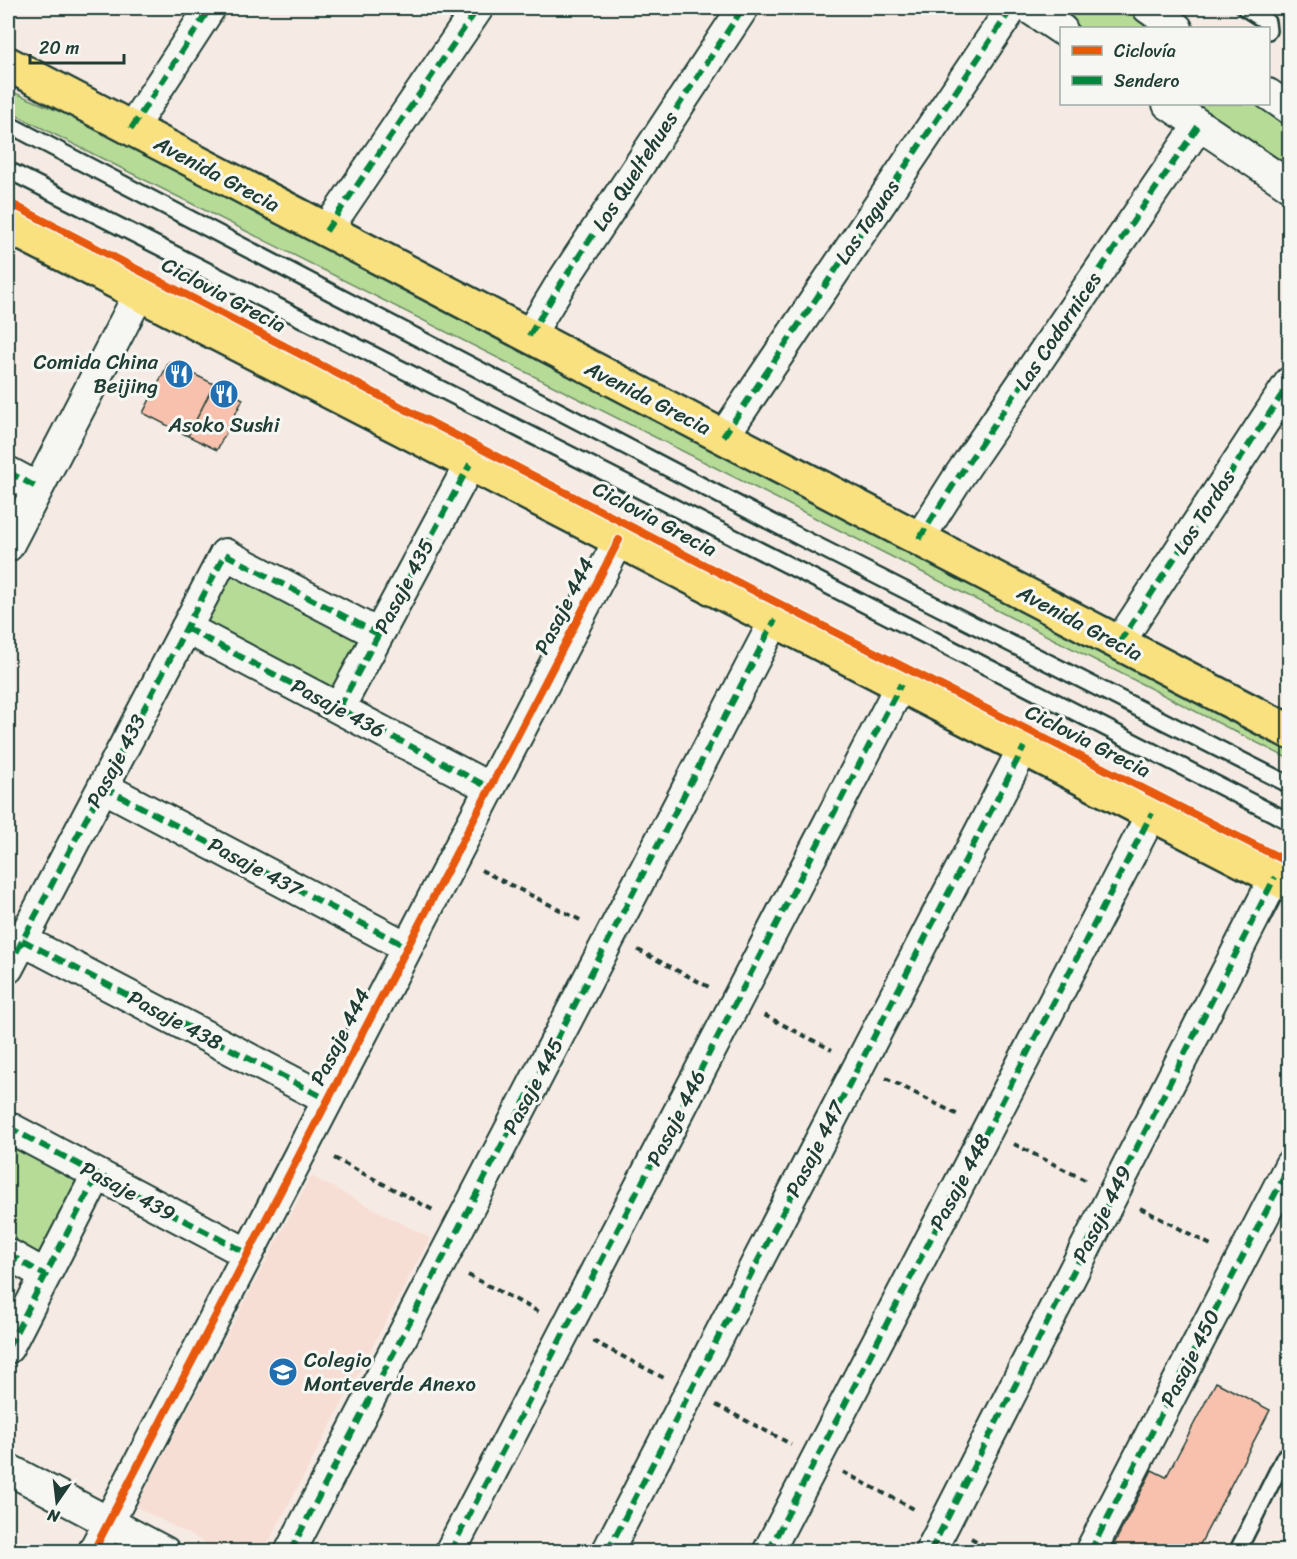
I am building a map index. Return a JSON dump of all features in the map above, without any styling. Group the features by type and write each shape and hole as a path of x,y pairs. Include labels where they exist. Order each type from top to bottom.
{"main road":[{"name":"Avenida Grecia","path":"8,64 1290,732"},
{"path":"8,226 1282,881"}],"street":[{"path":"131,129 210,8"},
{"path":"326,231 478,8"},
{"name":"Los Queltehues","path":"528,336 743,8"},
{"name":"Las Taguas","path":"723,437 1012,8"},
{"path":"1029,8 1060,29"},
{"path":"1148,8 1176,27"},
{"path":"1270,95 1290,109"},
{"path":"1169,105 1290,186"},
{"name":"Las Codornices","path":"919,539 959,476 1199,125"},
{"path":"8,546 139,294"},
{"name":"Los Tordos","path":"1119,643 1290,382"},
{"name":"Pasaje 435","path":"339,708 470,464"},
{"path":"8,472 38,488"},
{"name":"Pasaje 444","path":"93,1551 619,540"},
{"name":"Pasaje 433","path":"8,969 225,554 378,634"},
{"name":"Pasaje 445","path":"290,1551 775,620"},
{"name":"Pasaje 436","path":"186,628 490,788"},
{"name":"Pasaje 446","path":"450,1551 901,684"},
{"name":"Pasaje 447","path":"607,1551 1024,747"},
{"name":"Pasaje 437","path":"103,787 407,947"},
{"name":"Pasaje 448","path":"768,1551 1152,813"},
{"name":"Pasaje 449","path":"930,1551 1282,881"},
{"name":"Pasaje 438","path":"22,940 328,1100"},
{"name":"Pasaje 439","path":"8,1127 248,1254"},
{"name":"Pasaje 450","path":"1090,1551 1290,1166"},
{"path":"8,1348 97,1175"},
{"path":"8,1254 45,1275"},
{"path":"8,1469 165,1551"}],"lane":[{"path":"1245,8 1267,22 1268,27"},
{"path":"8,124 800,537 1290,785"},
{"path":"8,170 1290,822"},
{"path":"1237,1551 1285,1456"}],"path":[{"path":"306,1143 460,1224"}],"shaded area":[{"name":"Colegio Monteverde Anexo","path":"311,1176 430,1238 264,1551 221,1551 136,1507"}],"green space":[{"path":"1038,8 1144,8 1172,27 1067,27"},
{"path":"8,90 149,149 1289,739 1289,759 8,111"},
{"path":"1179,105 1270,105 1289,110 1289,179"},
{"path":"231,564 367,636 335,696 199,624"},
{"path":"8,1140 78,1179 36,1258 8,1242"}],"building":[{"path":"169,362 214,384 188,436 143,413"},
{"path":"214,384 243,399 217,450 188,436"},
{"path":"1216,1382 1270,1410 1196,1552 1110,1552 1152,1470 1166,1477"}],"marked path":[{"path":"131,129 210,8"},
{"path":"326,231 478,8"},
{"path":"529,336 560,285 743,8"},
{"path":"723,437 1012,8"},
{"path":"919,539 959,476 1199,125"},
{"path":"1119,643 1290,382"},
{"path":"339,708 470,464"},
{"path":"8,472 38,488"},
{"path":"8,968 225,554 378,634"},
{"path":"290,1552 775,620"},
{"path":"186,628 490,788"},
{"path":"450,1552 901,684"},
{"path":"607,1552 1024,747"},
{"path":"103,787 407,947"},
{"path":"768,1552 1152,813"},
{"path":"930,1552 1275,877"},
{"path":"22,940 328,1100"},
{"path":"8,1127 248,1254"},
{"path":"1090,1552 1290,1165"},
{"path":"8,1348 97,1175"},
{"path":"8,1254 45,1275"}],"cycle path":[{"name":"Ciclovia Grecia","path":"8,202 764,596 1290,863"},
{"path":"93,1552 619,540"}],"place":[{"name":"Comida China Beijing","path":"179,374"},
{"name":"Asoko Sushi","path":"224,394"},
{"name":"Colegio Monteverde Anexo","path":"283,1372"}]}
